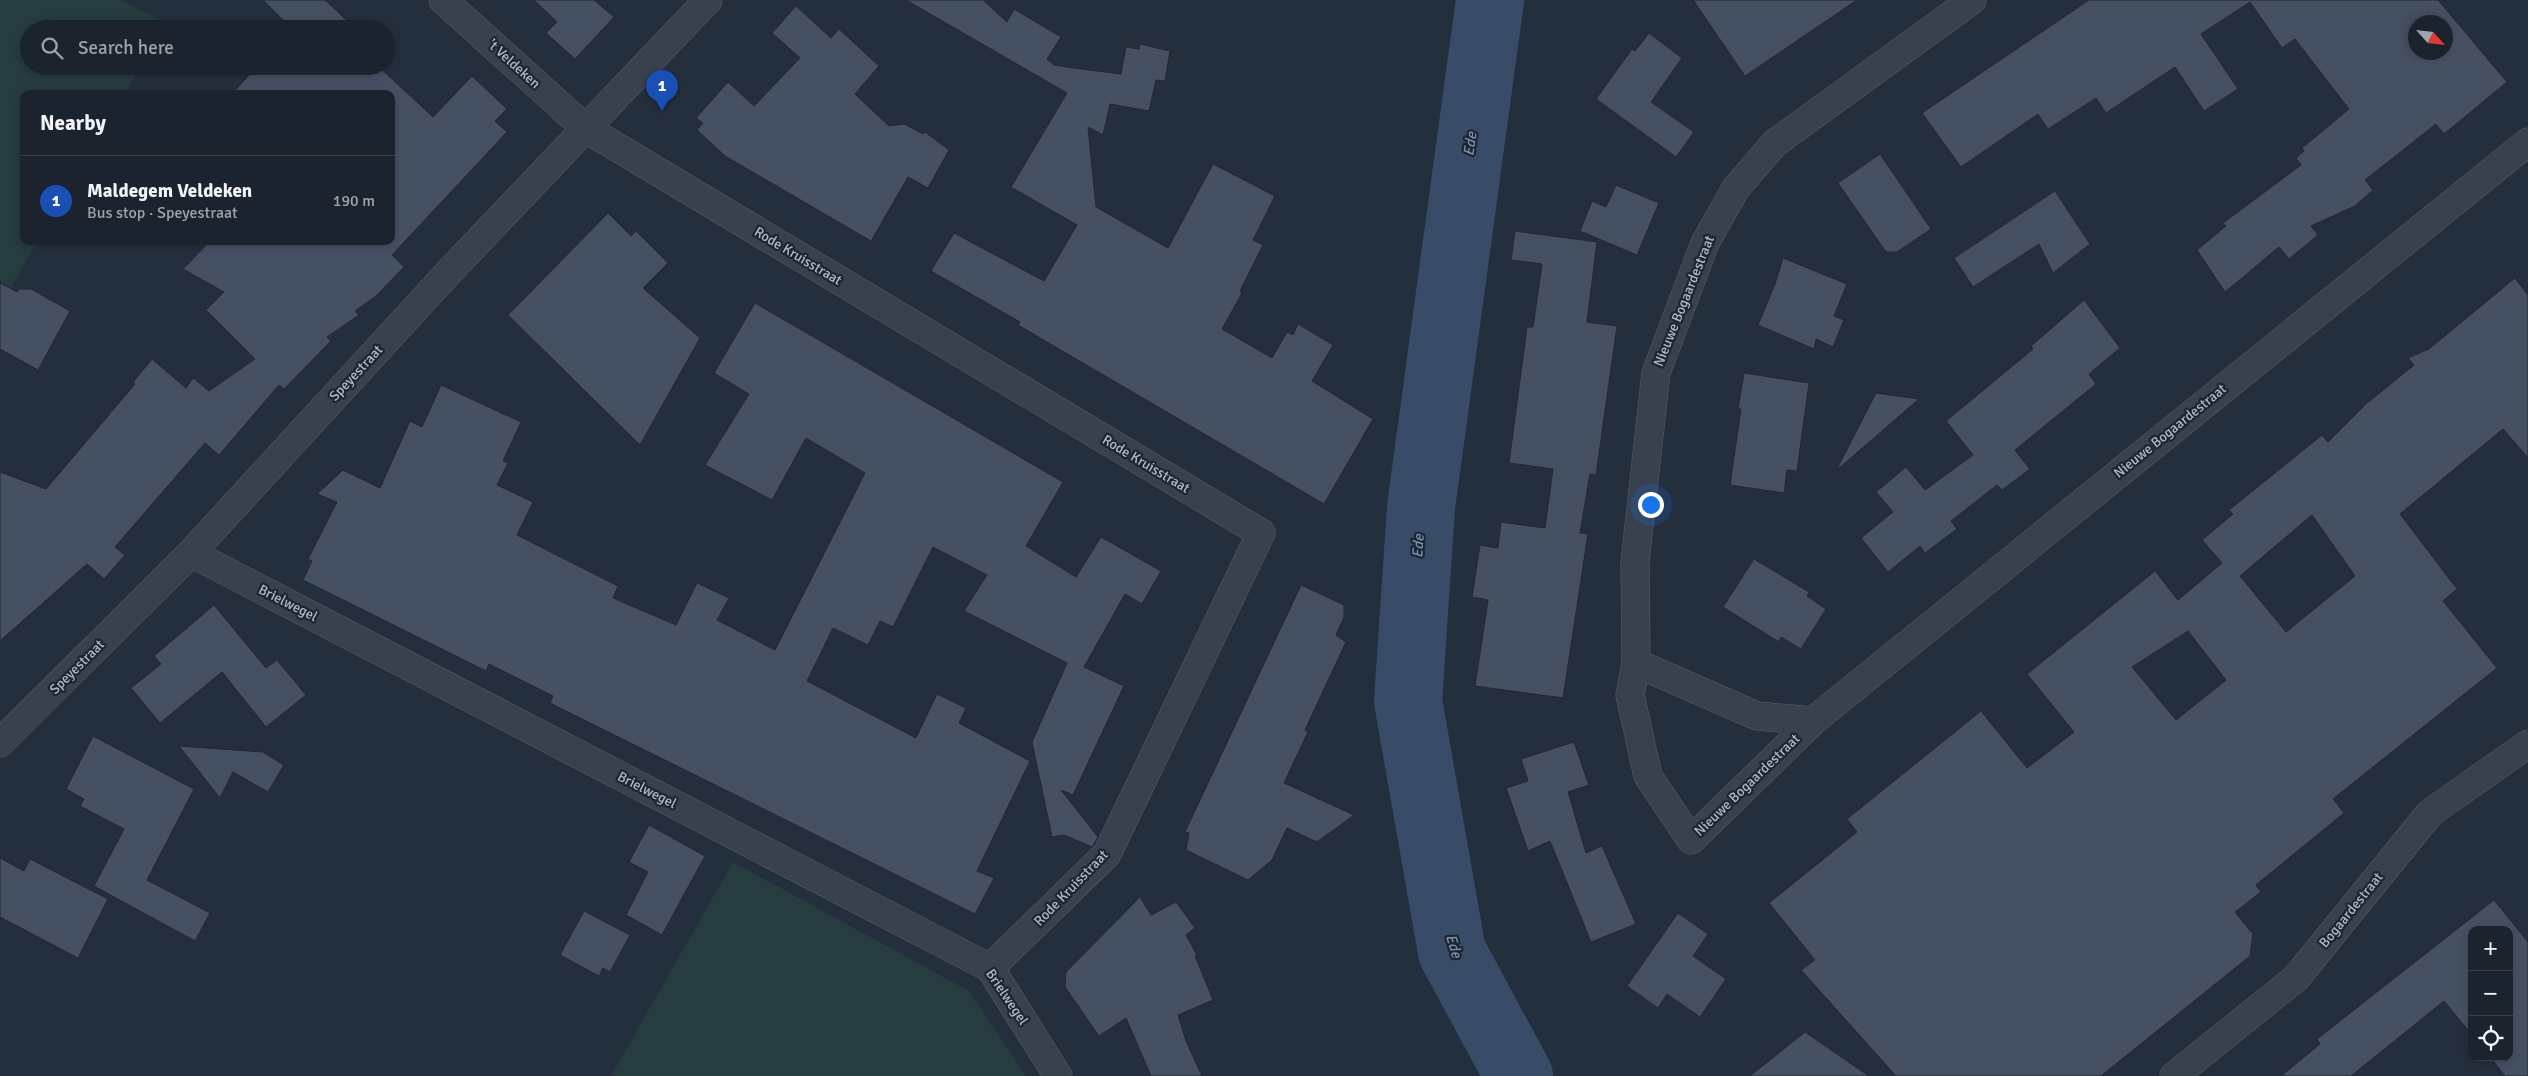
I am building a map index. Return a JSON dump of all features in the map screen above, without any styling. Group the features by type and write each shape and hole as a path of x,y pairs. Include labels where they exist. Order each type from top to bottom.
{"street":[{"name":"'t Veldeken","path":"443,0 585,128"},
{"name":"Speyestraat","path":"0,743 191,553 449,272 708,0"},
{"name":"Nieuwe Bogaardestraat","path":"1972,0 1775,143 1736,188 1705,243 1656,373 1635,562 1636,663 1630,695 1648,776 1691,840 1813,721 2528,142"},
{"name":"Rode Kruisstraat","path":"585,128 1261,533 1107,854 990,968"},
{"name":"Brielwegel","path":"191,553 990,968 1058,1076"},
{"name":"Nieuwe Bogaardestraat","path":"1636,663 1757,716 1813,721"},
{"name":"Bogaardestraat","path":"2174,1076 2296,978 2430,813 2528,744"}],"green space":[{"path":"0,0 121,0 160,20 20,20 20,75 135,75 126,90 20,90 20,245 36,245 0,306 0,284 8,286 0,282"},
{"path":"733,862 969,991 1026,1076 611,1076"}],"building":[{"path":"263,0 325,0 346,20 283,20"},
{"path":"534,0 594,0 614,17 575,59 546,33 557,22"},
{"path":"906,0 983,0 1007,22 1014,9 1061,37 1047,59 1054,65 1081,69 1082,67 1082,69 1121,74 1126,47 1139,49 1140,44 1170,51 1165,81 1156,80 1149,111 1110,104 1103,135 1088,127 1096,207 1168,248 1213,164 1275,196 1253,240 1263,245 1240,291 1242,293 1222,329 1272,358 1287,332 1293,335 1298,324 1333,345 1312,381 1373,419 1324,504 1018,325 1020,322 931,271 954,233 1044,281 1077,225 1011,187 1067,93"},
{"path":"1693,0 1857,0 1745,76"},
{"path":"2089,0 2438,0 2451,15 2408,15 2408,60 2453,60 2453,18 2507,82 2444,134 2436,124 2365,180 2373,190 2355,206 2311,226 2318,235 2289,259 2279,247 2225,292 2197,250 2226,226 2223,223 2301,165 2296,158 2304,151 2302,148 2349,109 2295,39 2282,48 2250,2 2201,34 2238,89 2204,111 2175,67 2106,113 2096,98 2048,129 2038,114 1961,167 1922,113"},
{"path":"796,6 831,38 839,29 879,66 855,94 889,126 904,124 923,134 925,132 949,150 928,188 908,177 871,241 725,156 697,130 703,123 696,118 728,82 754,106 800,58 772,33"},
{"path":"1649,33 1682,58 1651,102 1694,132 1676,157 1596,99 1632,49 1635,51"},
{"path":"249,75 388,75 433,117 472,76 507,109 495,121 507,132 392,255 404,267 376,296 355,311 359,315 327,337 331,341 284,389 279,385 219,455 205,443 115,547 125,555 104,579 87,564 0,641 0,472 46,489 135,384 133,382 152,359 186,388 193,378 209,391 255,359 206,310 224,292 183,269 206,245 395,245 395,90 236,90"},
{"path":"1880,154 1931,229 1897,252 1886,252 1838,183"},
{"path":"1616,185 1659,203 1637,255 1580,231 1592,201 1606,207"},
{"path":"2055,191 2090,244 2053,273 2039,244 1973,287 1954,258"},
{"path":"608,213 631,236 636,231 668,263 643,288 700,338 640,445 508,315"},
{"path":"1515,231 1597,242 1587,322 1617,326 1596,475 1590,474 1580,533 1588,534 1563,698 1475,686 1488,600 1472,597 1480,545 1498,548 1501,522 1545,528 1553,469 1509,463 1527,327 1533,327 1542,264 1511,260"},
{"path":"1783,258 1847,284 1834,316 1844,320 1833,347 1816,339 1814,349 1758,325 1775,284"},
{"path":"2515,278 2528,295 2528,458 2503,429 2400,514 2457,589 2443,601 2497,668 2333,799 2344,813 2256,885 2261,892 2235,912 2253,934 2250,956 2101,1076 1896,1076 1801,970 1815,960 1769,903 1857,832 1847,819 1981,711 2027,768 2074,732 2027,674 2155,571 2178,600 2222,563 2202,540 2233,514 2229,510 2322,435 2328,442 2366,404 2414,365 2408,358 2429,349","holes":["2312,515 2355,576 2286,632 2240,576","2188,631 2226,680 2176,720 2132,667"]},
{"path":"0,283 17,292 19,289 31,289 70,311 38,370 0,349"},
{"path":"2084,300 2120,348 2089,374 2096,384 2015,450 2030,469 2002,490 1997,485 1951,521 1957,529 1925,553 1920,546 1888,572 1861,538 1893,512 1876,492 1906,467 1925,490 1973,455 1946,421 2033,349 2031,346"},
{"path":"755,303 1063,482 1026,546 1076,577 1101,537 1161,571 1142,604 1125,594 1084,667 1124,686 1073,795 1061,790 1098,837 1092,847 1064,835 1052,837 1032,742 1067,663 964,611 987,575 933,547 893,627 880,621 868,645 833,628 807,681 916,738 937,694 966,708 959,723 1030,761 977,871 994,878 975,914 550,703 553,696 489,664 486,671 303,580 312,561 308,559 337,502 317,494 343,470 380,488 410,421 422,427 441,385 521,422 503,461 508,463 497,485 533,502 517,535 618,586 613,598 676,625 697,583 729,598 717,620 775,650 865,473 806,438 772,500 705,465 749,394 714,373"},
{"path":"1744,373 1809,383 1797,471 1787,470 1784,493 1730,485"},
{"path":"1876,393 1919,399 1837,469"},
{"path":"1754,559 1809,592 1807,596 1826,609 1801,649 1781,637 1779,642 1723,607"},
{"path":"1301,585 1344,605 1344,617 1336,635 1346,642 1305,730 1308,732 1284,783 1354,815 1317,842 1287,828 1272,860 1248,880 1186,850 1189,833 1185,832"},
{"path":"214,605 266,668 277,660 306,695 266,727 222,672 160,723 131,688 161,664 154,656"},
{"path":"93,736 194,789 147,880 210,913 195,941 94,886 124,829 80,806 84,799 66,789"},
{"path":"1574,742 1589,785 1568,792 1586,853 1602,846 1636,924 1591,942 1550,841 1528,851 1506,788 1528,781 1521,759"},
{"path":"179,746 263,752 284,765 268,792 233,772 220,798"},
{"path":"649,825 705,856 662,935 626,915 648,872 629,862"},
{"path":"0,858 24,871 30,859 108,899 78,958 0,917"},
{"path":"1140,897 1151,915 1176,902 1195,928 1186,935 1197,955 1195,956 1213,1000 1178,1015 1186,1041 1202,1076 1151,1076 1126,1018 1099,1036 1065,987 1066,972"},
{"path":"2494,900 2528,942 2528,1076 2505,1076 2493,1061 2513,1061 2513,926 2468,926 2468,1030 2444,1001 2351,1076 2281,1076 2320,1044 2317,1039"},
{"path":"584,911 630,935 610,972 603,968 599,976 560,955"},
{"path":"1678,913 1708,934 1693,956 1726,979 1700,1017 1667,994 1658,1008 1627,986"},
{"path":"1805,1032 1869,1076 1750,1076"}],"waterway":[{"name":"Ede","path":"1490,0 1421,507 1408,701 1452,952 1519,1076"}],"place":[{"name":"Maldegem Veldeken","path":"662,111"}]}
